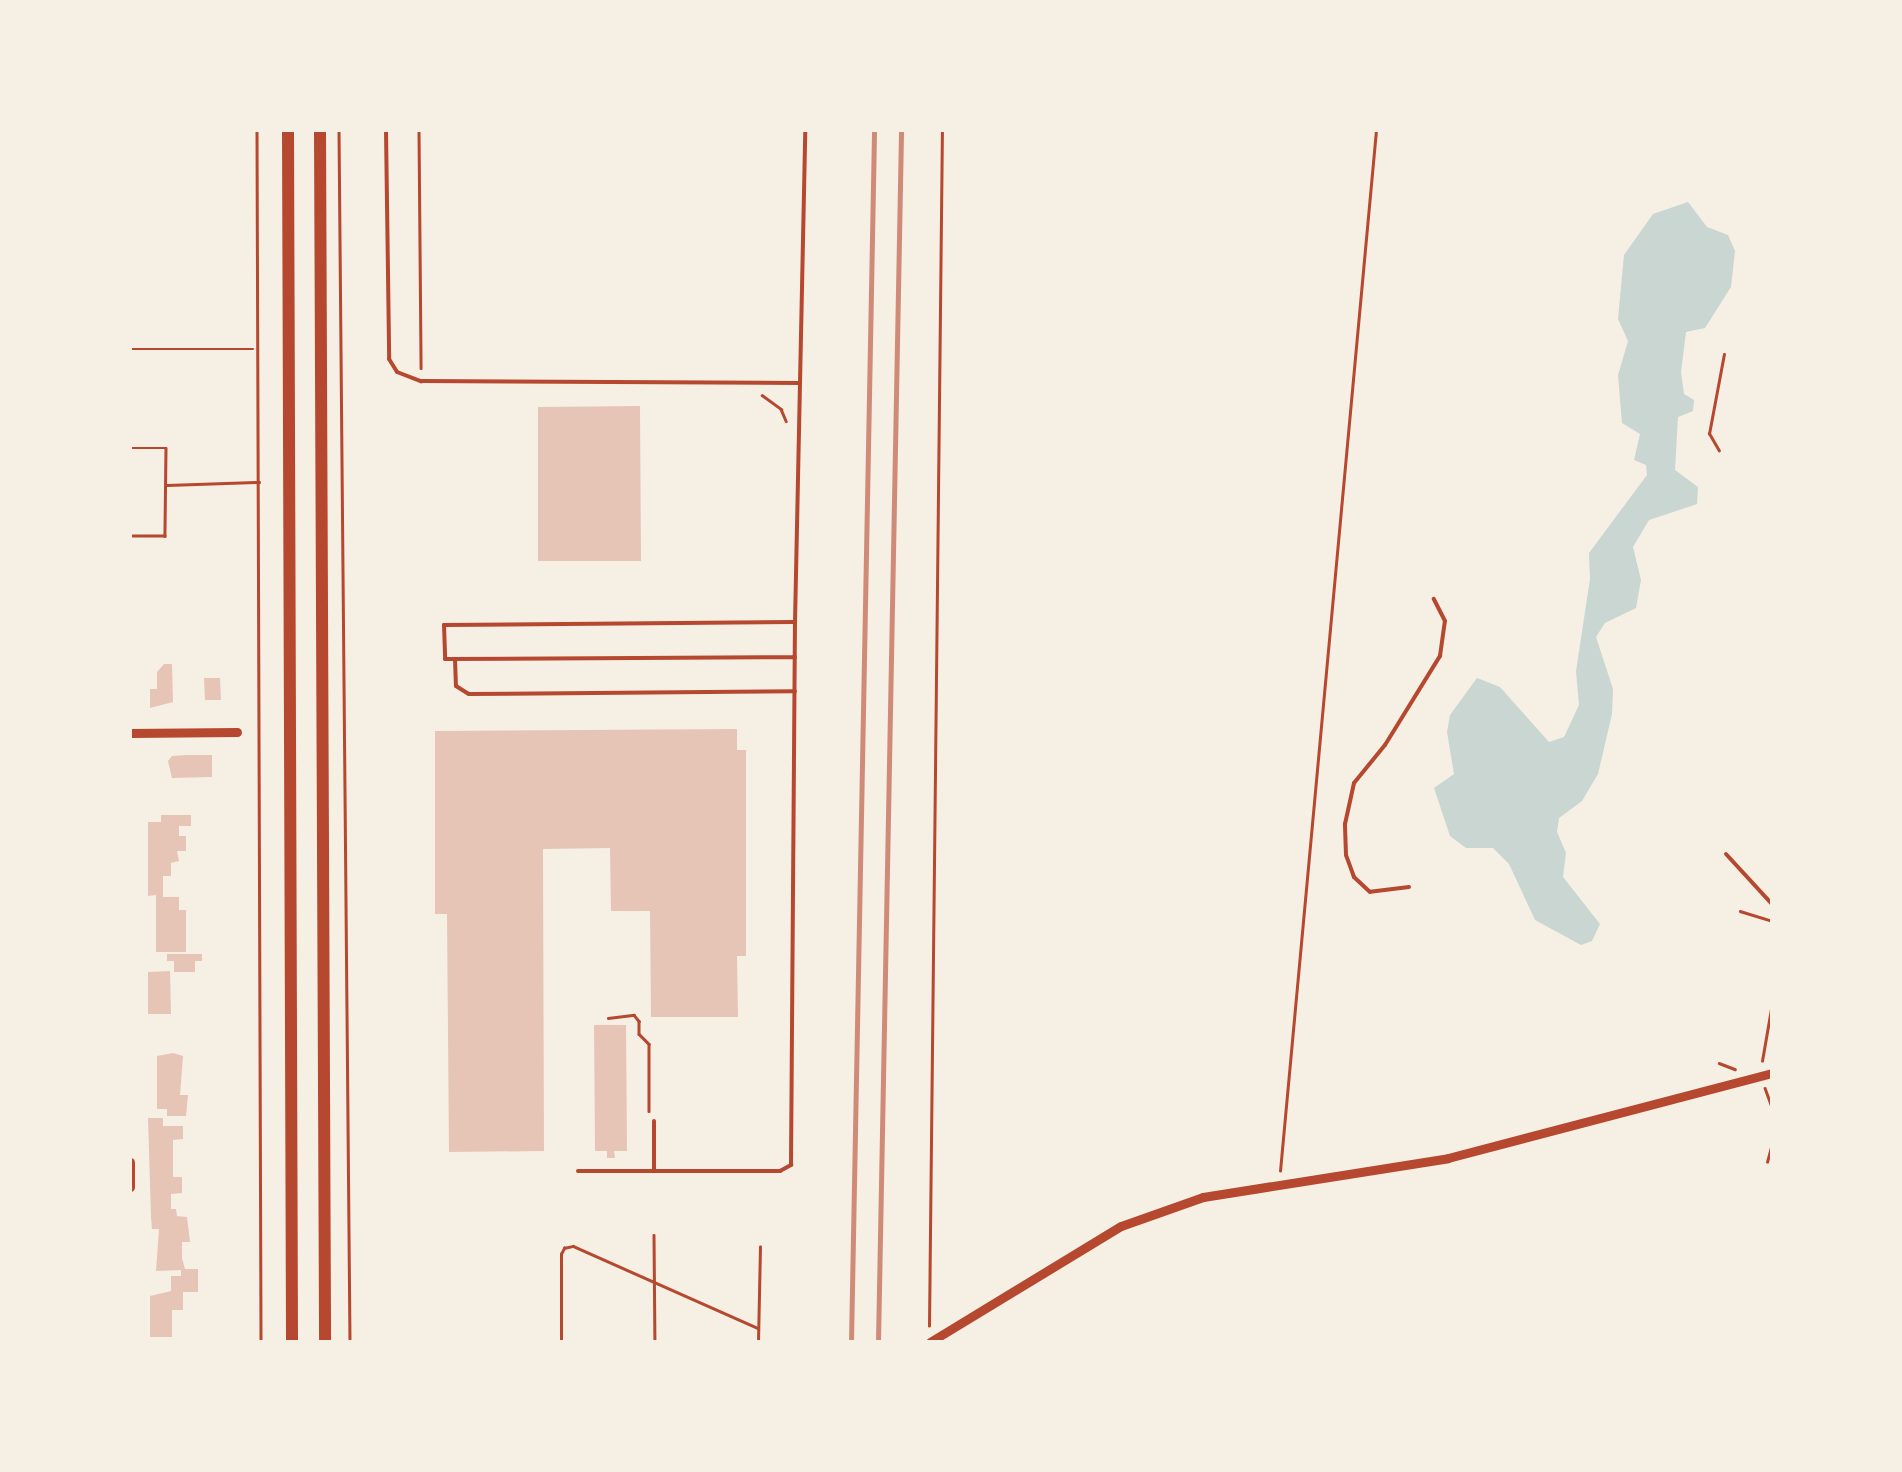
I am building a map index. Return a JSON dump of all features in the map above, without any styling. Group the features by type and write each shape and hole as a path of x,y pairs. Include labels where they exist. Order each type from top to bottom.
{"main road":[{"path":"288,130 292,1342"},
{"path":"320,130 325,1342"}],"street":[{"path":"130,733 237,732"},
{"path":"929,1342 1130,1222 1203,1197 1448,1158 1772,1073"},
{"path":"130,1162 130,1187"}],"lane":[{"path":"386,130 389,358 396,372 422,381 800,384"},
{"path":"578,1171 780,1171 792,1165 795,622 806,130"},
{"path":"1409,887 1370,892 1346,856 1345,824 1354,783 1385,745 1440,656 1446,621 1434,599"},
{"path":"795,622 444,625 445,659 796,657"},
{"path":"455,659 456,686 469,694 795,691"},
{"path":"1726,854 1772,904"},
{"path":"654,1121 654,1171"}],"path":[{"path":"257,130 261,1342"},
{"path":"339,130 350,1342"},
{"path":"418,130 422,381"},
{"path":"929,1342 942,130"},
{"path":"1280,1182 1376,130"},
{"path":"130,349 256,349"},
{"path":"1720,451 1709,434 1724,354"},
{"path":"760,394 782,409 791,430"},
{"path":"130,448 166,448 165,536 130,536"},
{"path":"166,485 260,482"},
{"path":"1740,911 1772,922"},
{"path":"1772,1004 1760,1077 1772,1107"},
{"path":"608,1018 634,1015 639,1034 649,1044 650,1116 654,1121"},
{"path":"1768,1162 1772,1143"},
{"path":"654,1235 655,1342"},
{"path":"561,1342 564,1248 572,1246 758,1328"},
{"path":"758,1342 760,1247"}],"shaded area":[{"path":"1688,202 1707,227 1728,235 1735,251 1731,287 1705,328 1686,332 1681,372 1684,394 1694,400 1693,411 1678,417 1675,470 1698,487 1697,504 1649,520 1633,547 1641,580 1636,608 1605,623 1596,637 1613,689 1612,714 1598,774 1582,801 1559,818 1557,832 1566,853 1563,877 1600,924 1592,941 1581,945 1535,920 1509,864 1493,848 1466,848 1450,836 1434,788 1454,774 1447,732 1450,715 1477,678 1500,687 1549,742 1564,737 1579,705 1576,671 1590,579 1589,553 1647,475 1646,465 1634,460 1640,434 1622,423 1618,375 1628,341 1618,319 1624,255 1653,214"}],"building":[{"path":"640,406 641,561 538,561 538,407"},
{"path":"164,664 172,664 173,702 150,708 150,689 157,689 157,672"},
{"path":"204,678 220,678 221,700 205,700"},
{"path":"737,729 737,750 746,750 746,956 737,956 738,1017 651,1017 650,911 611,911 610,848 543,849 544,1151 449,1152 447,914 435,914 435,731"},
{"path":"212,755 212,777 172,778 168,761 172,756"},
{"path":"161,815 191,815 191,826 179,826 179,836 186,836 186,851 177,851 179,861 171,863 171,876 163,876 163,897 179,897 179,910 186,910 186,952 156,952 156,895 148,896 148,822 161,822"},
{"path":"167,954 202,954 202,961 195,961 195,972 174,972 174,961 167,961"},
{"path":"170,971 171,1014 148,1014 148,972"},
{"path":"594,1025 626,1025 627,1151 614,1151 615,1158 607,1158 607,1151 595,1151"},
{"path":"157,1056 183,1056 180,1095 188,1095 186,1116 167,1116 167,1109 157,1109"},
{"path":"148,1118 163,1118 163,1126 183,1126 183,1139 173,1140 173,1177 182,1177 182,1193 171,1194 171,1209 176,1209 177,1216 187,1217 190,1242 182,1242 182,1258 185,1269 198,1269 198,1292 183,1292 183,1310 172,1310 172,1337 150,1337 150,1296 171,1291 171,1276 181,1276 181,1270 156,1271 159,1229 152,1229"}],"railway":[{"path":"851,1342 874,130"},
{"path":"878,1342 901,130"}]}
